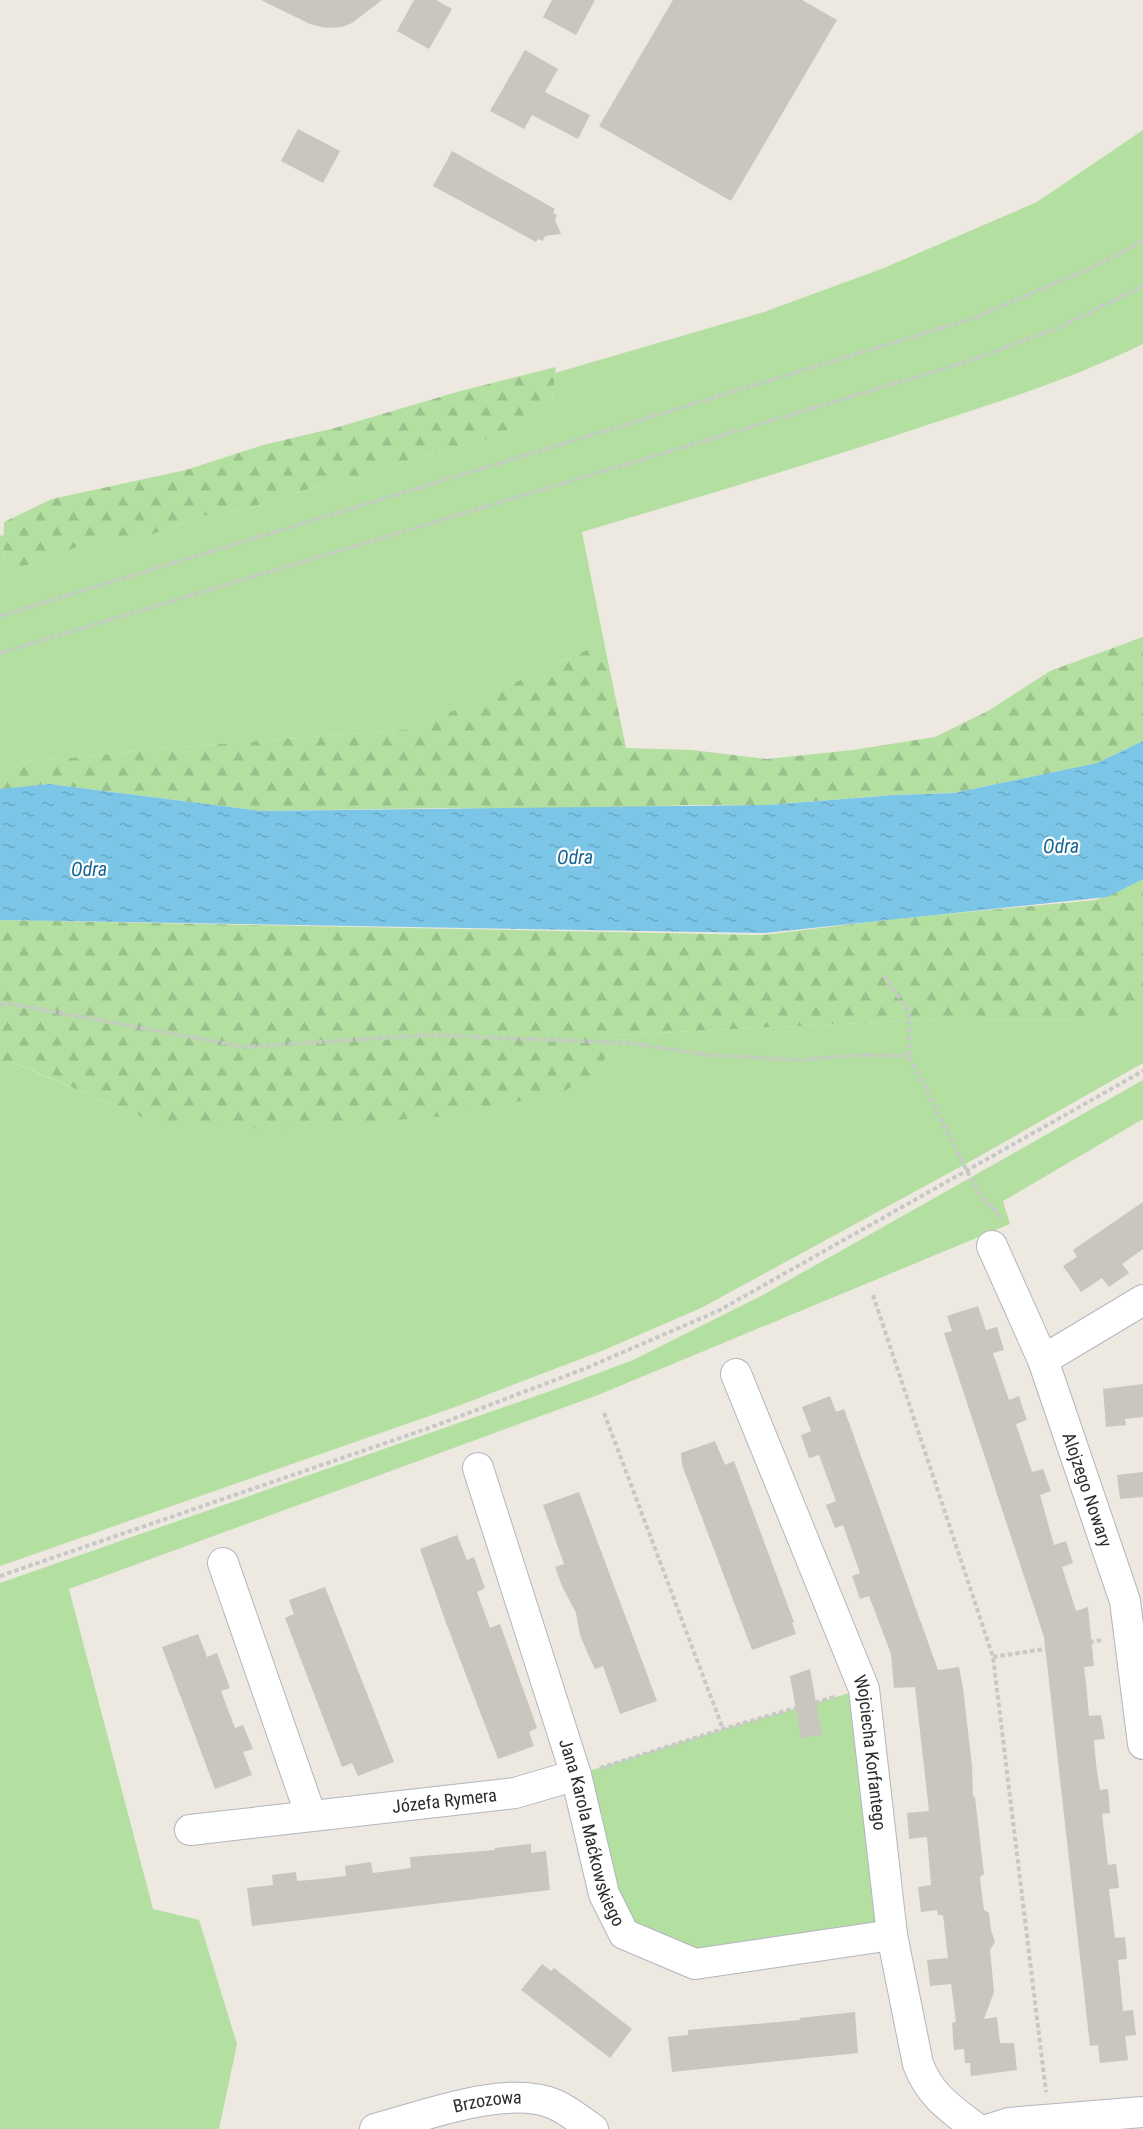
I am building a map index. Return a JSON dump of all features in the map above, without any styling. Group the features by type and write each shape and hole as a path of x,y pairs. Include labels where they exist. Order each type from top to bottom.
{"street":[{"name":"Alojzego Nowary","path":"992,1246 1043,1360 1134,1595 1129,1636 1143,1744"},
{"path":"1043,1360 1143,1300"},
{"name":"Wojciecha Korfantego","path":"736,1374 864,1689 892,1935 918,2064 924,2081 944,2105 977,2129"},
{"name":"Jana Karola Maćkowskiego","path":"478,1468 576,1775 604,1894 624,1934 695,1964 892,1935"},
{"path":"224,1563 311,1816"},
{"name":"Józefa Rymera","path":"190,1830 515,1793 576,1775"},
{"name":"Brzozowa","path":"375,2129 485,2100 531,2097 555,2104 593,2129"},
{"path":"990,2129 1009,2123 1143,2112"}],"path":[{"path":"0,616 974,318 1102,263 1143,241"},
{"path":"0,653 966,362 1060,327 1143,286"},
{"path":"884,976 909,1011 909,1056 984,1201"},
{"path":"0,1004 6,1003 245,1047 426,1035 629,1043 711,1055 798,1060 860,1055 909,1056"},
{"path":"0,1576 429,1428 584,1369 718,1311 1143,1071"},
{"path":"873,1294 993,1658 1049,2120"},
{"path":"604,1413 723,1729"},
{"path":"993,1658 1129,1636"},
{"path":"576,1775 723,1729 864,1689"}],"green space":[{"path":"1143,130 1143,344 1038,388 800,466 582,532 604,642 413,729 156,749 0,765 0,536 4,535 3,573 63,553 93,538 137,540 201,516 244,510 308,489 366,476 389,465 479,442 526,423 552,399 555,373 764,312 884,268 1037,202"},
{"path":"556,367 552,399 526,423 479,442 389,465 366,476 308,489 244,510 201,516 137,540 93,539 63,553 3,573 4,522 52,499 186,470 263,445 335,428 457,392"},
{"path":"1143,637 1143,741 1097,763 954,793 893,795 767,805 687,805 559,810 447,808 261,811 49,784 0,790 0,765 156,749 413,729 604,642 626,748 692,750 767,759 853,750 935,737 988,711 1050,671"},
{"path":"1143,877 1143,1007 1117,1020 945,1019 614,1035 602,1068 563,1092 449,1116 275,1129 160,1125 13,1062 0,1077 0,920 763,935 895,919 1096,900"},
{"path":"1143,1007 1143,1063 971,1161 701,1308 604,1350 458,1406 0,1566 0,1077 12,1062 160,1125 602,1068 614,1035 945,1019 1117,1020"},
{"path":"1143,1080 1143,1119 1003,1201 1010,1224 598,1395 69,1589 153,1909 199,1920 237,2044 219,2129 0,2129 0,1583 633,1360 761,1296"},
{"path":"864,1689 892,1935 695,1964 624,1934 576,1775 723,1729"}],"water":[{"name":"Odra","path":"1143,741 1143,879 1107,897 765,933 0,920 0,789 49,784 261,811 767,805 954,793 1097,763"}],"building":[{"path":"261,0 382,0 352,23 342,27 326,28 310,24"},
{"path":"414,0 436,0 452,9 429,49 397,31"},
{"path":"552,0 595,0 576,35 543,17"},
{"path":"673,0 802,0 837,20 731,201 599,126"},
{"path":"525,50 558,69 545,92 590,115 578,139 532,115 524,129 490,111"},
{"path":"298,129 340,151 323,183 281,161"},
{"path":"452,151 555,209 553,213 557,215 555,220 561,234 545,236 543,241 538,239 536,242 433,186"},
{"path":"1143,1202 1143,1249 1122,1264 1129,1273 1109,1287 1102,1278 1081,1292 1063,1266 1077,1257 1073,1250"},
{"path":"978,1306 986,1330 997,1327 1004,1350 993,1353 1009,1400 1019,1396 1027,1420 1016,1424 1032,1472 1043,1469 1051,1491 1040,1495 1054,1545 1066,1541 1073,1563 1062,1567 1076,1611 1088,1607 1094,1666 1084,1667 1089,1716 1101,1715 1105,1739 1094,1740 1100,1790 1108,1789 1110,1813 1102,1814 1108,1865 1116,1864 1119,1888 1109,1889 1115,1938 1125,1937 1127,1959 1118,1960 1123,2011 1133,2010 1136,2035 1125,2036 1128,2060 1100,2063 1098,2045 1090,2046 1044,1637 944,1333 952,1331 947,1316"},
{"path":"1143,1384 1143,1417 1125,1419 1126,1425 1106,1427 1103,1389"},
{"path":"830,1396 836,1412 844,1409 938,1670 959,1667 984,1874 980,1877 981,1888 984,1910 989,1913 995,1942 990,1950 994,1992 984,2019 997,2017 1000,2043 1014,2043 1017,2070 971,2076 970,2063 965,2063 964,2049 954,2050 952,2023 956,2022 951,1984 930,1986 927,1960 948,1958 943,1915 938,1915 937,1910 921,1912 918,1887 931,1885 927,1837 909,1839 907,1813 929,1811 915,1687 894,1688 891,1654 869,1596 860,1599 852,1576 860,1573 843,1525 835,1528 826,1505 836,1501 819,1455 809,1458 801,1435 811,1431 802,1407"},
{"path":"715,1441 725,1465 734,1461 794,1622 792,1623 796,1634 752,1650 682,1465 681,1453"},
{"path":"1143,1472 1143,1497 1120,1499 1117,1475"},
{"path":"579,1492 657,1701 620,1714 603,1666 595,1669 580,1635 576,1613 555,1567 564,1564 543,1505"},
{"path":"457,1535 467,1560 474,1557 485,1588 477,1592 490,1628 500,1624 537,1728 529,1732 534,1746 498,1759 420,1549"},
{"path":"325,1587 394,1762 358,1776 352,1763 342,1767 285,1618 294,1614 289,1600"},
{"path":"198,1634 207,1657 217,1653 230,1688 221,1691 235,1728 243,1725 253,1749 243,1752 252,1775 215,1789 162,1647"},
{"path":"810,1669 822,1735 801,1738 790,1676"},
{"path":"531,1844 531,1853 546,1851 550,1890 252,1926 247,1888 273,1885 272,1875 296,1872 297,1881 346,1876 345,1866 371,1862 373,1873 411,1868 410,1857 495,1850 495,1848"},
{"path":"542,1964 551,1971 554,1968 632,2029 610,2058 521,1990"},
{"path":"855,2012 858,2053 672,2072 668,2037 688,2035 688,2030 800,2020 800,2018"}]}
